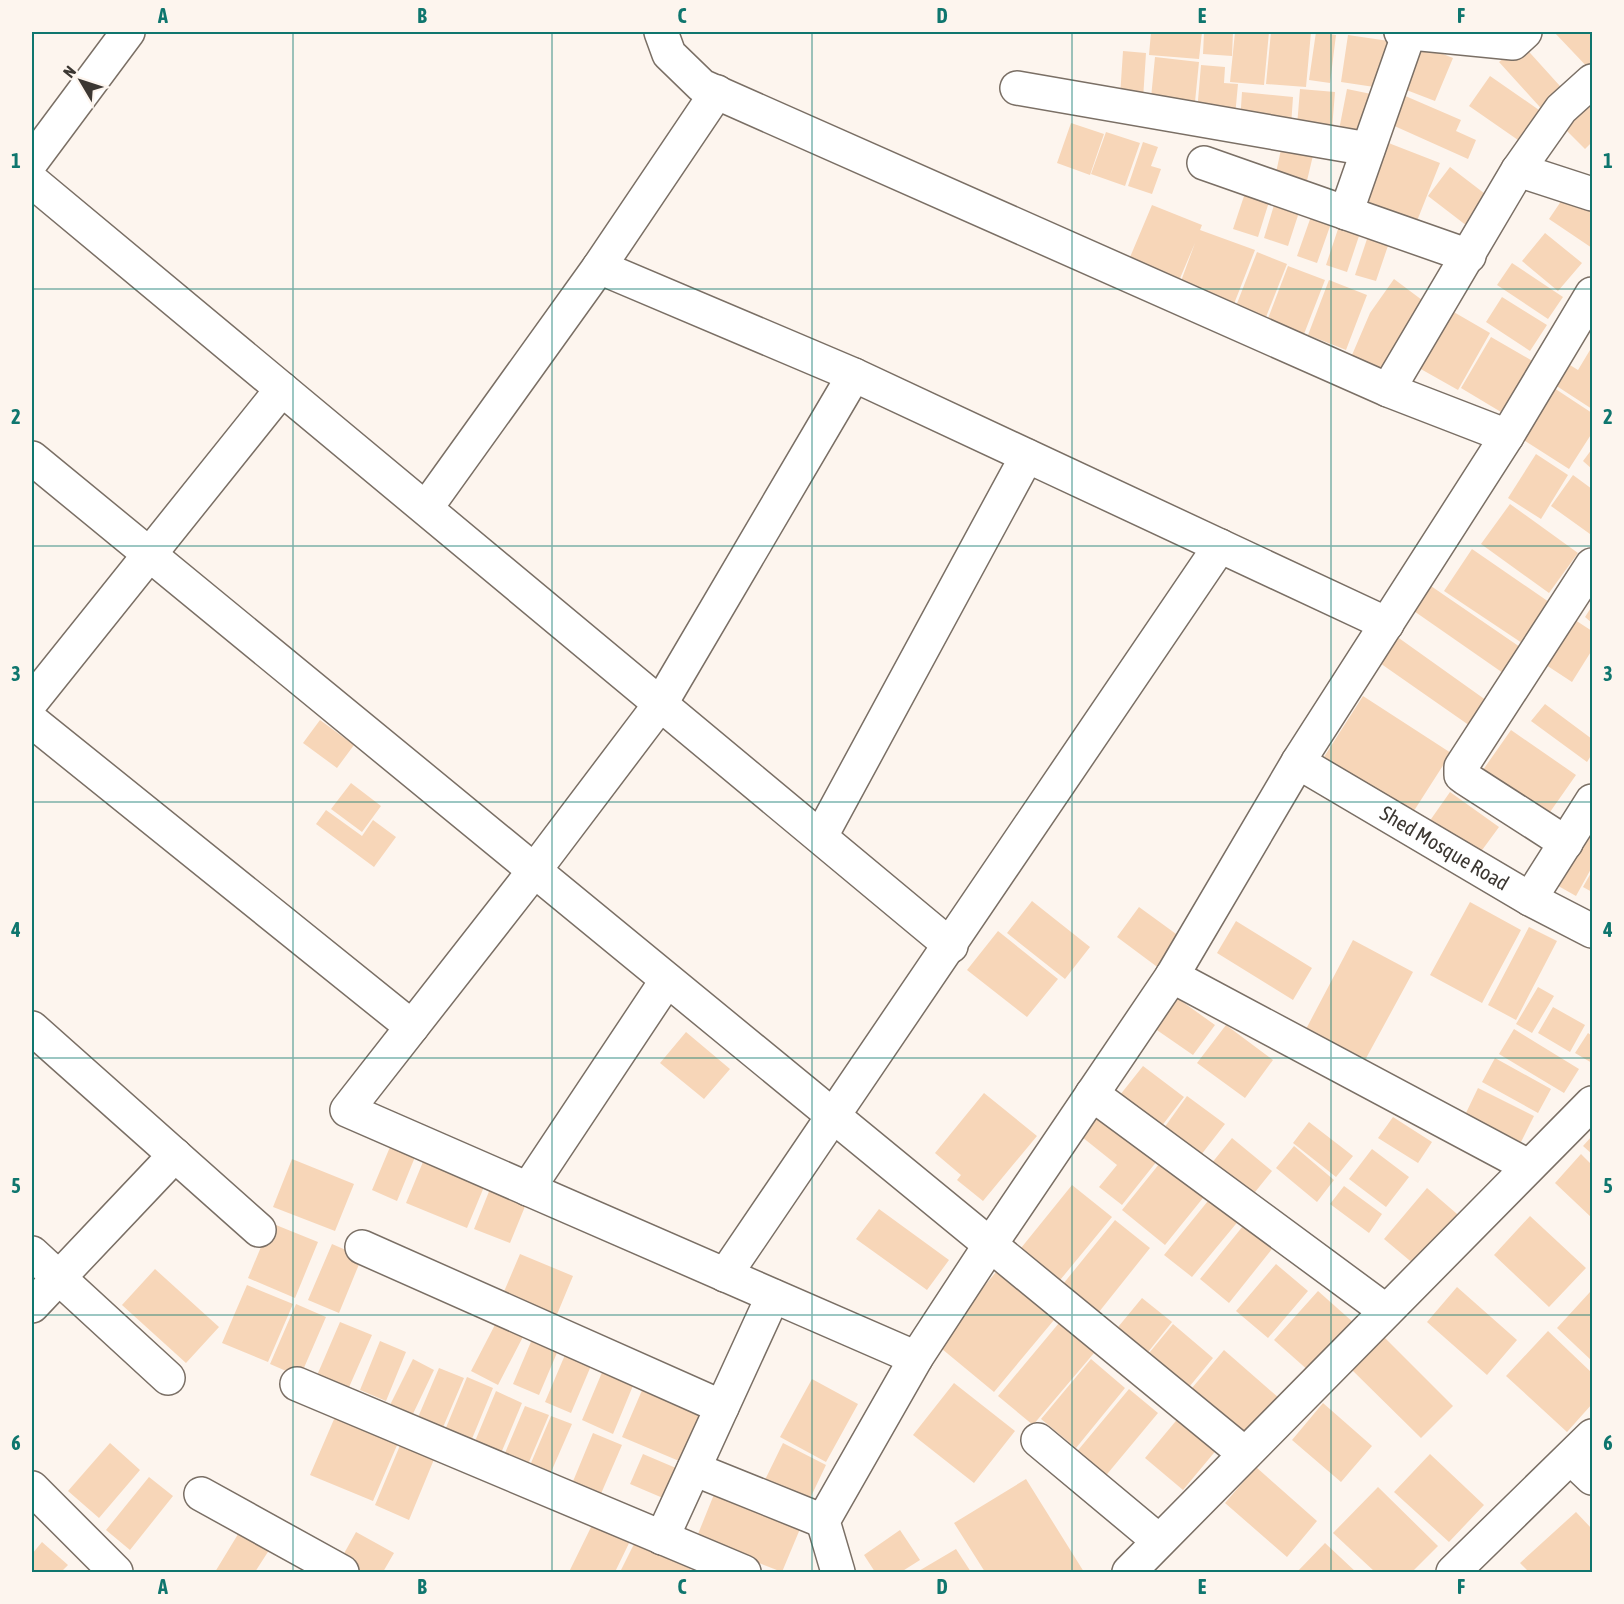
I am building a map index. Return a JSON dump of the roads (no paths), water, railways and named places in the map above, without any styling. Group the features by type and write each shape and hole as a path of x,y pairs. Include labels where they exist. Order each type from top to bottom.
{"street":[{"path":"32,161 128,32"},
{"path":"661,32 669,54 702,86 1388,390 1507,436"},
{"path":"1346,213 1405,32 1513,43 1525,32"},
{"path":"1388,390 1518,170 1561,109 1593,81"},
{"path":"1017,88 1368,149"},
{"path":"426,508 599,267 717,92"},
{"path":"1204,163 1469,256"},
{"path":"1518,170 1593,194"},
{"path":"32,181 951,946"},
{"path":"599,267 855,375 1387,624"},
{"path":"838,1572 823,1521 916,1358 1172,976 1298,762 1507,436 1593,294"},
{"path":"855,375 661,703 534,871 347,1110 916,1358"},
{"path":"32,701 282,389"},
{"path":"821,836 1027,456"},
{"path":"32,458 1245,1454"},
{"path":"725,1275 951,946 1220,546"},
{"path":"1566,843 1465,778 1461,775 1461,767 1593,565"},
{"path":"32,721 412,1027"},
{"name":"Shed Mosque Road","path":"1298,762 1530,899 1593,931"},
{"path":"1530,899 1593,801"},
{"path":"1172,976 1528,1166"},
{"path":"528,1189 667,980"},
{"path":"32,1028 259,1230"},
{"path":"1092,1094 1386,1311"},
{"path":"1129,1572 1528,1166 1593,1103"},
{"path":"32,1306 175,1155"},
{"path":"362,1247 722,1407"},
{"path":"32,1253 168,1378"},
{"path":"662,1538 773,1296"},
{"path":"297,1384 744,1572"},
{"path":"1038,1440 1159,1542"},
{"path":"1453,1572 1585,1457"},
{"path":"694,1469 823,1521"},
{"path":"32,1488 116,1572"},
{"path":"201,1494 342,1572"}]}
